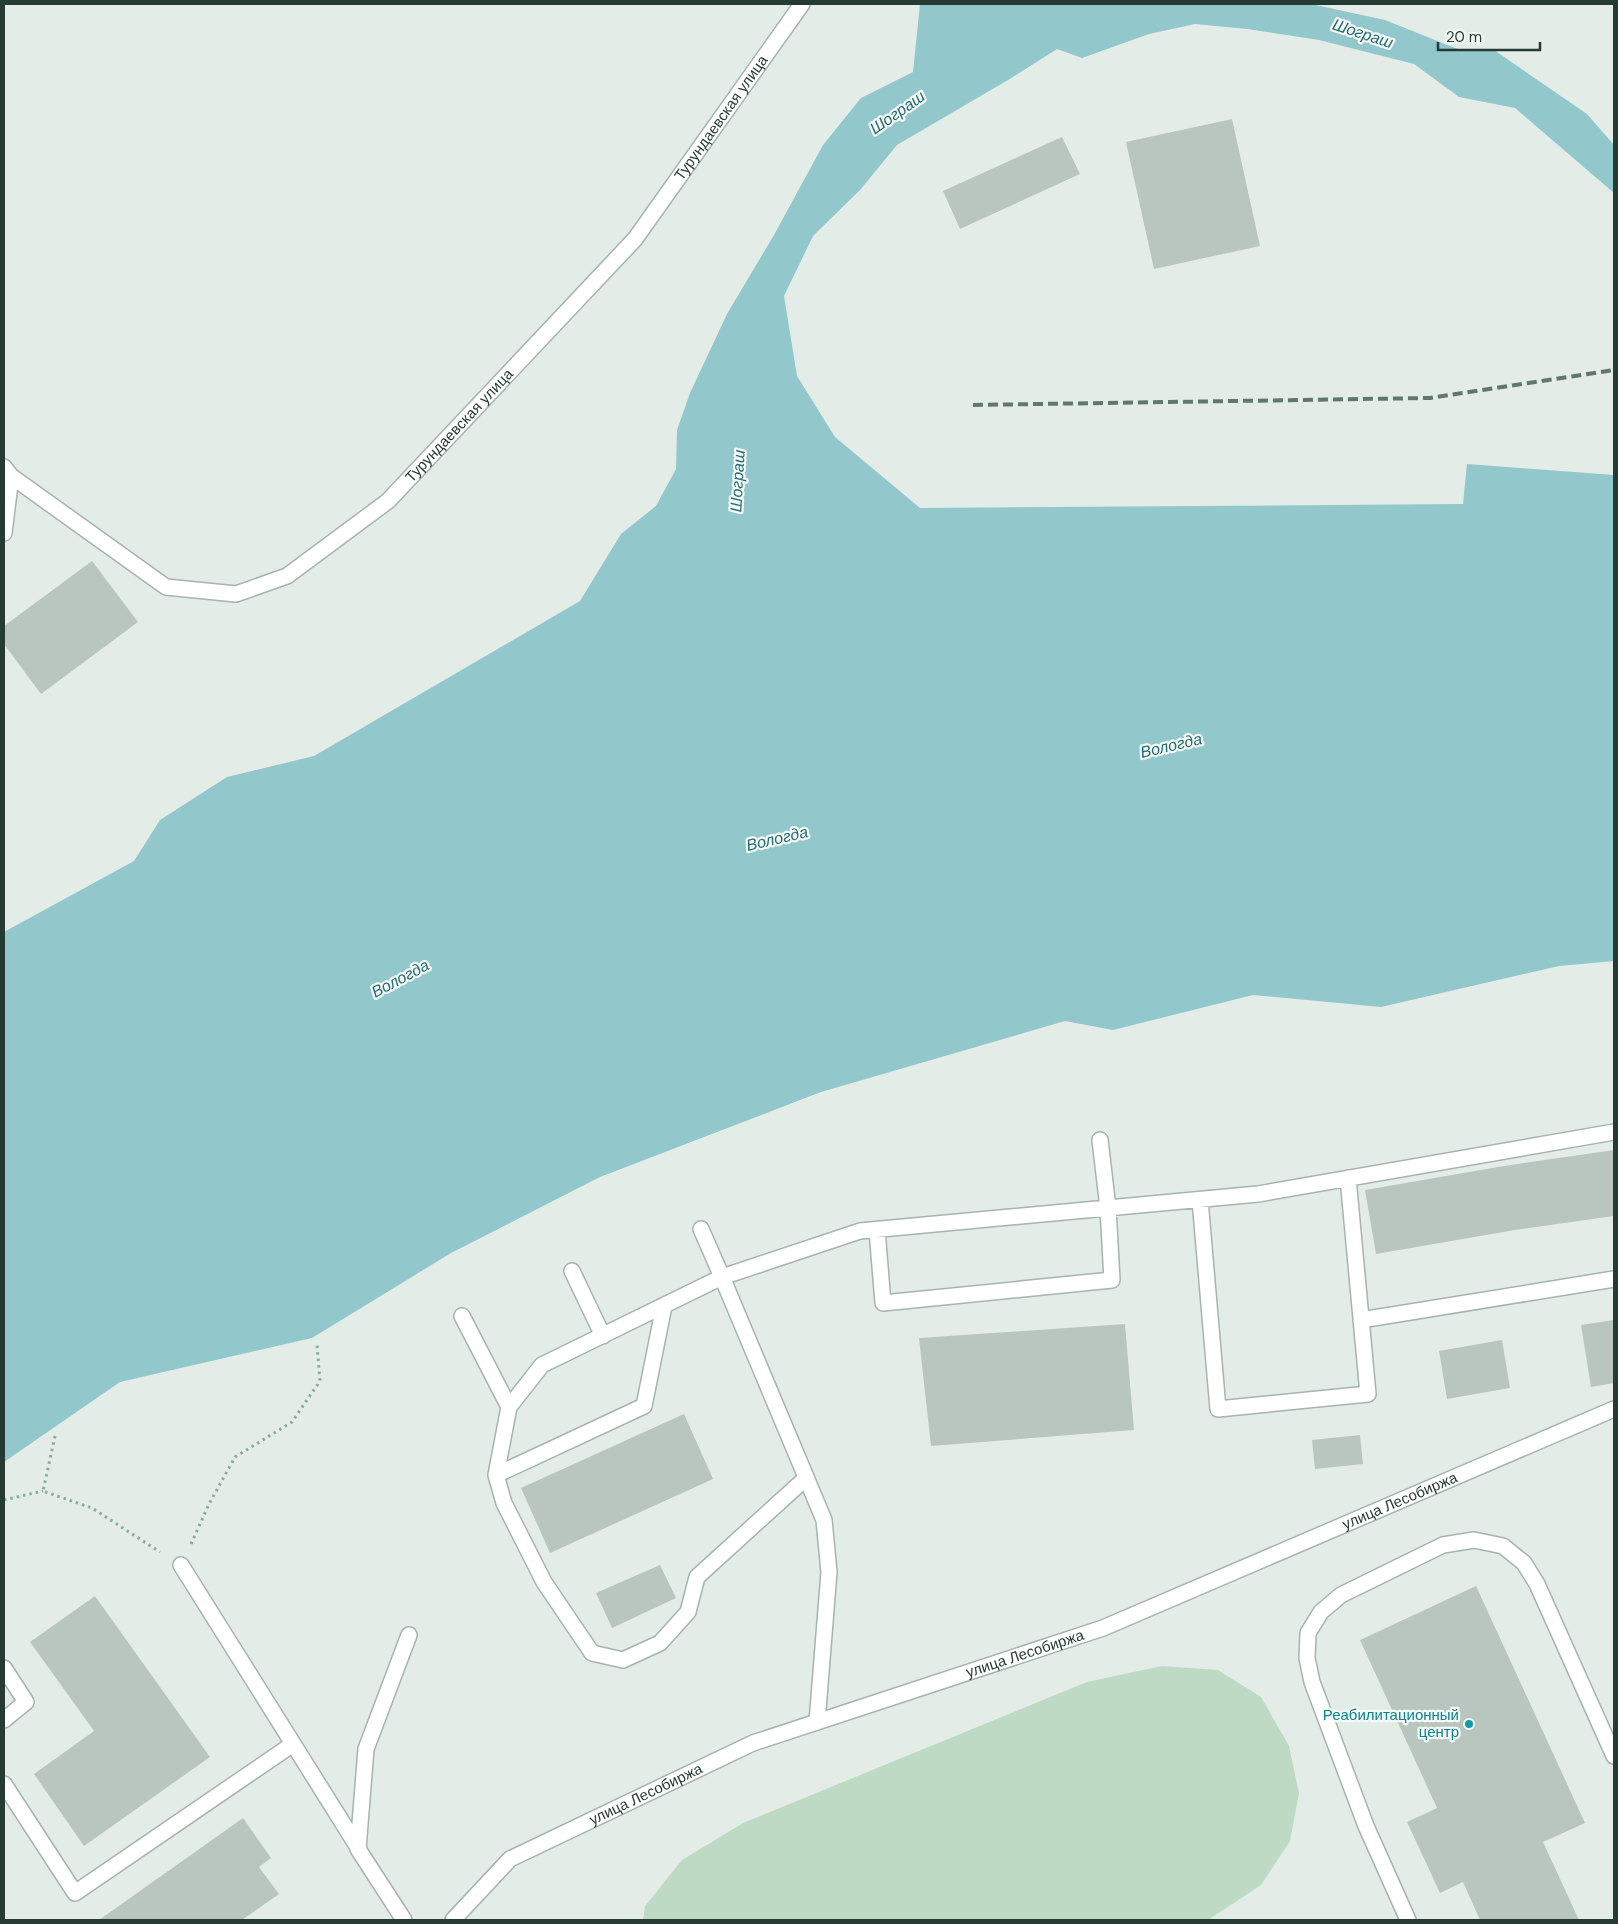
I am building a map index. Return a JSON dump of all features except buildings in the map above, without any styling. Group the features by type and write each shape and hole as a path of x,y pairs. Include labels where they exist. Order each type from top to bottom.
{"street":[{"name":"Турундаевская улица","path":"7,471 166,587 236,594 287,576 388,501 635,238 802,4"},
{"path":"4,533 7,471"},
{"path":"806,1478 697,1577 688,1612 660,1643 623,1660 592,1653 544,1582 504,1503 496,1475 509,1407 542,1366 722,1277 860,1231 1258,1194 1614,1132"},
{"path":"877,1230 883,1303 1112,1280 1108,1208 1100,1140"},
{"path":"1200,1200 1218,1409 1368,1394 1348,1178"},
{"path":"701,1229 824,1520 829,1572 817,1722"},
{"path":"572,1271 603,1336"},
{"path":"1361,1320 1614,1279"},
{"path":"496,1475 644,1406 664,1306"},
{"path":"462,1316 509,1407"},
{"name":"улица Лесобиржа","path":"453,1920 510,1859 753,1743 1103,1628 1614,1409"},
{"path":"1408,1920 1366,1826 1312,1682 1307,1658 1308,1633 1321,1612 1341,1595 1443,1546 1474,1540 1503,1546 1524,1563 1537,1584 1614,1756"},
{"path":"181,1566 404,1920"},
{"path":"359,1849 366,1750 408,1635"},
{"path":"4,1668 26,1702 4,1720"},
{"path":"4,1784 75,1893 293,1744"}],"path":[{"path":"4,1500 43,1491 92,1508 181,1566 209,1504 235,1457 292,1422 320,1381 317,1345"},
{"path":"43,1491 55,1436"}],"green space":[{"path":"1162,1666 1218,1670 1261,1697 1289,1746 1299,1793 1290,1841 1261,1885 1208,1920 643,1920 645,1906 682,1860 743,1823 1087,1682"}],"water":[{"path":"920,4 1311,4 1385,20 1460,50 1494,50 1587,114 1614,145 1614,193 1515,108 1459,97 1414,64 1319,40 1247,29 1195,24 1149,34 1082,58 1057,49 897,145 860,190 813,236 784,296 797,376 835,437 920,508 1463,504 1467,464 1614,475 1614,961 1559,966 1381,1007 1253,995 1113,1030 1065,1021 821,1092 600,1177 451,1253 312,1338 120,1382 4,1462 4,932 134,861 160,820 227,777 314,756 580,601 621,534 656,506 676,469 677,430 690,393 727,314 774,235 823,145 861,98 913,72"}],"railway":[{"path":"973,405 1430,398 1614,370"}],"place":[{"name":"Реабилитационный центр","path":"1469,1724"}],"water label":[{"name":"Шограш","path":"1363,33"},
{"name":"Шограш","path":"897,112"},
{"name":"Шограш","path":"737,481"},
{"name":"Вологда","path":"1171,745"},
{"name":"Вологда","path":"777,838"},
{"name":"Вологда","path":"400,978"}]}
